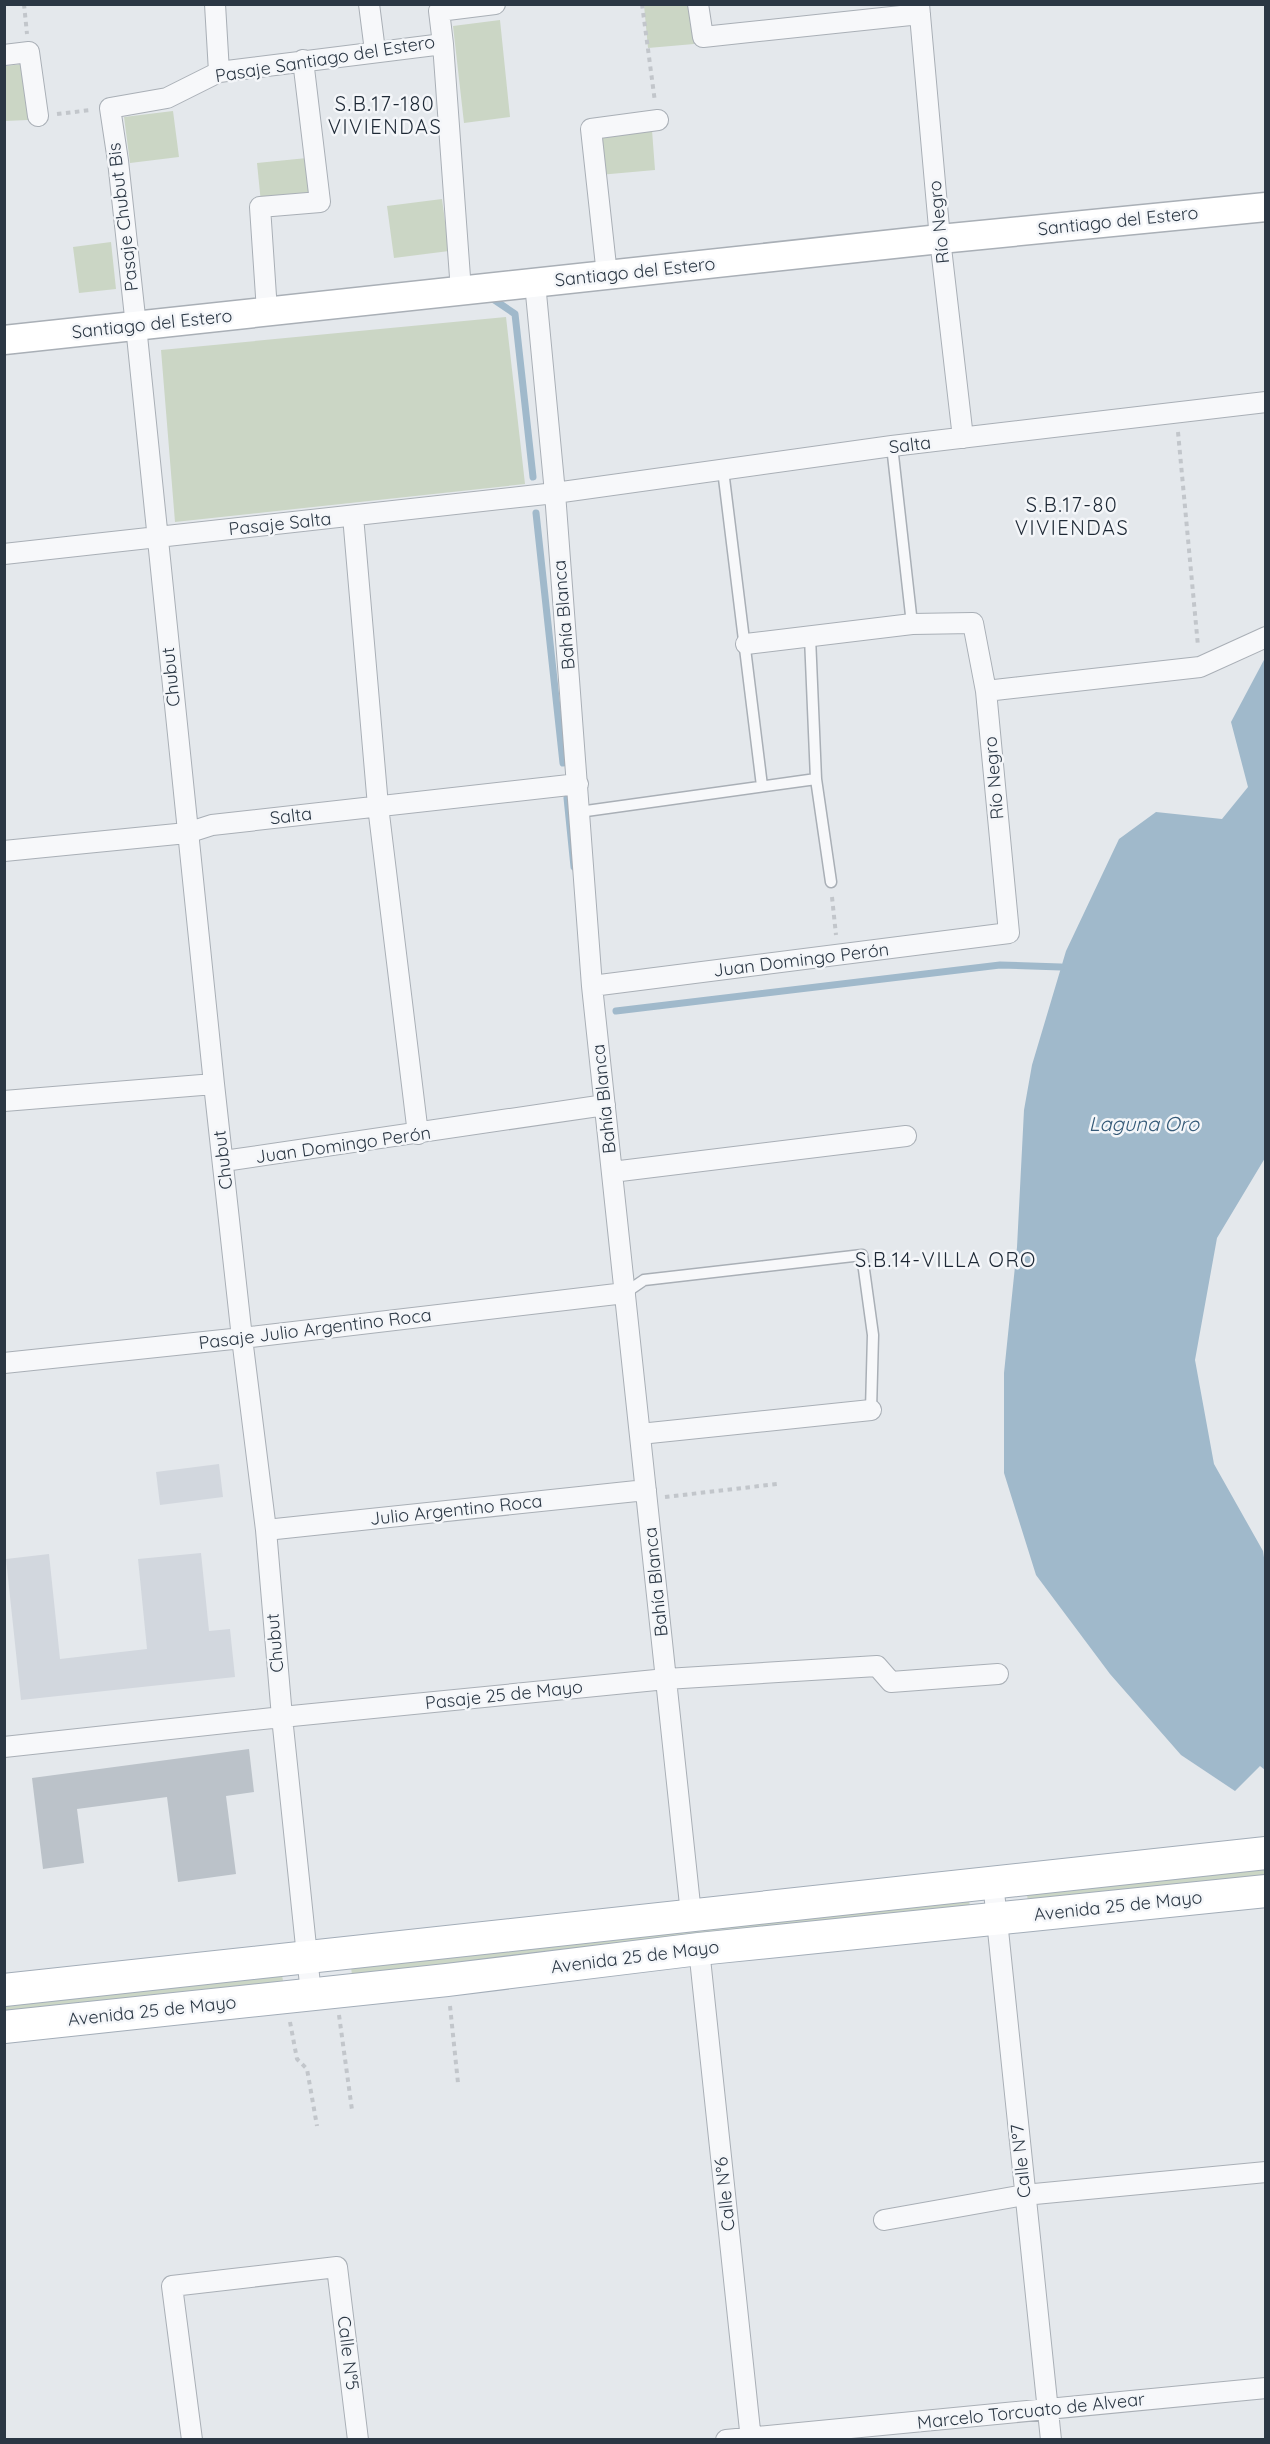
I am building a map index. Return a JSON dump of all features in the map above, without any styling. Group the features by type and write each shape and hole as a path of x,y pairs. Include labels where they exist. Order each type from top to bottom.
{"main road":[{"name":"Avenida 25 de Mayo","path":"4,1990 1266,1853"},
{"name":"Avenida 25 de Mayo","path":"4,2027 996,1918 1264,1896"}],"street":[{"path":"215,4 219,72"},
{"path":"369,4 375,51"},
{"name":"Pasaje Santiago del Estero","path":"110,108 167,98 219,72 443,44 439,11 495,4"},
{"path":"698,4 704,38 920,9"},
{"name":"Río Negro","path":"920,9 940,239 963,438"},
{"path":"443,44 461,291"},
{"path":"4,55 29,52 38,116"},
{"path":"267,311 260,207 320,202 303,60"},
{"name":"Pasaje Chubut Bis","path":"110,108 118,161 135,326"},
{"path":"607,275 591,129 658,120"},
{"name":"Santiago del Estero","path":"4,340 940,239 1266,207"},
{"name":"Bahía Blanca","path":"535,283 555,492 592,986 692,1914"},
{"name":"Chubut","path":"135,326 214,1084 266,1530 282,1717 311,1994"},
{"name":"Salta","path":"555,492 892,446 1266,402"},
{"name":"Pasaje Salta","path":"4,554 555,492"},
{"path":"353,516 378,806 418,1134"},
{"name":"Río Negro","path":"912,624 974,623 986,691 1009,933"},
{"path":"746,644 912,624"},
{"path":"986,691 1200,668 1266,638"},
{"name":"Salta","path":"4,851 187,833 212,825 578,783"},
{"name":"Juan Domingo Perón","path":"592,986 1009,933"},
{"path":"4,1101 214,1084"},
{"name":"Juan Domingo Perón","path":"224,1161 605,1105"},
{"path":"612,1172 906,1136"},
{"name":"Pasaje Julio Argentino Roca","path":"4,1363 242,1338 625,1293"},
{"path":"640,1434 871,1410"},
{"name":"Julio Argentino Roca","path":"266,1530 646,1490"},
{"name":"Pasaje 25 de Mayo","path":"4,1747 666,1679 877,1666 891,1682 998,1674"},
{"name":"Calle N°7","path":"993,1882 1051,2439"},
{"name":"Calle N°6","path":"699,1949 751,2438"},
{"path":"884,2220 1024,2195 1266,2172"},
{"name":"Calle N°5","path":"192,2439 172,2286 337,2267 358,2439"},
{"name":"Marcelo Torcuato de Alvear","path":"726,2439 1266,2388"}],"lane":[{"path":"892,446 912,624"},
{"path":"723,470 762,786"},
{"path":"810,636 816,779 831,882"},
{"path":"579,812 816,779"},
{"path":"625,1293 644,1280 862,1255 873,1335 871,1410"}],"path":[{"path":"24,4 29,52"},
{"path":"642,4 658,120"},
{"path":"38,116 110,108"},
{"path":"1176,412 1200,668"},
{"path":"831,882 838,956"},
{"path":"646,1490 665,1497 777,1484"},
{"path":"447,1980 458,2083"},
{"path":"311,1994 351,2110"},
{"path":"311,1994 297,2059 307,2069 317,2126"}],"shaded area":[{"path":"219,1464 223,1497 160,1505 156,1472"},
{"path":"201,1553 209,1631 230,1629 235,1677 21,1700 6,1559 49,1554 60,1659 147,1649 138,1559"}],"green space":[{"path":"644,5 691,5 694,44 648,48"},
{"path":"500,20 510,117 464,123 453,26"},
{"path":"24,64 28,120 5,121 5,66"},
{"path":"173,111 179,157 130,163 124,117"},
{"path":"652,130 655,170 599,175 597,134"},
{"path":"307,158 311,198 261,203 257,163"},
{"path":"442,199 449,251 394,258 387,206"},
{"path":"111,242 116,289 79,293 73,247"},
{"path":"506,317 525,484 175,522 161,350"},
{"path":"1265,1863 1265,1875 1028,1901 1026,1889"},
{"path":"969,1898 970,1909 352,1976 351,1966"},
{"path":"281,1969 283,1981 6,2012 5,2002"}],"water":[{"name":"Laguna Oro","path":"1265,658 1265,1158 1217,1238 1195,1360 1214,1464 1263,1551 1265,1564 1265,1770 1260,1766 1235,1791 1181,1755 1110,1674 1036,1575 1004,1473 1004,1373 1017,1247 1024,1110 1032,1065 1066,951 1119,839 1156,812 1222,819 1248,787 1231,722"}],"building":[{"path":"249,1749 254,1792 226,1796 236,1874 178,1882 167,1797 77,1809 84,1863 43,1869 32,1778"}],"waterway":[{"path":"491,299 515,314 533,477"},
{"path":"536,513 563,763"},
{"path":"567,798 574,867"},
{"path":"616,1011 1000,965 1061,967"}],"district":[{"name":"S.B.17-180 VIVIENDAS","path":"385,116"},
{"name":"S.B.17-80 VIVIENDAS","path":"1072,516"},
{"name":"S.B.14-VILLA ORO","path":"946,1260"}]}
